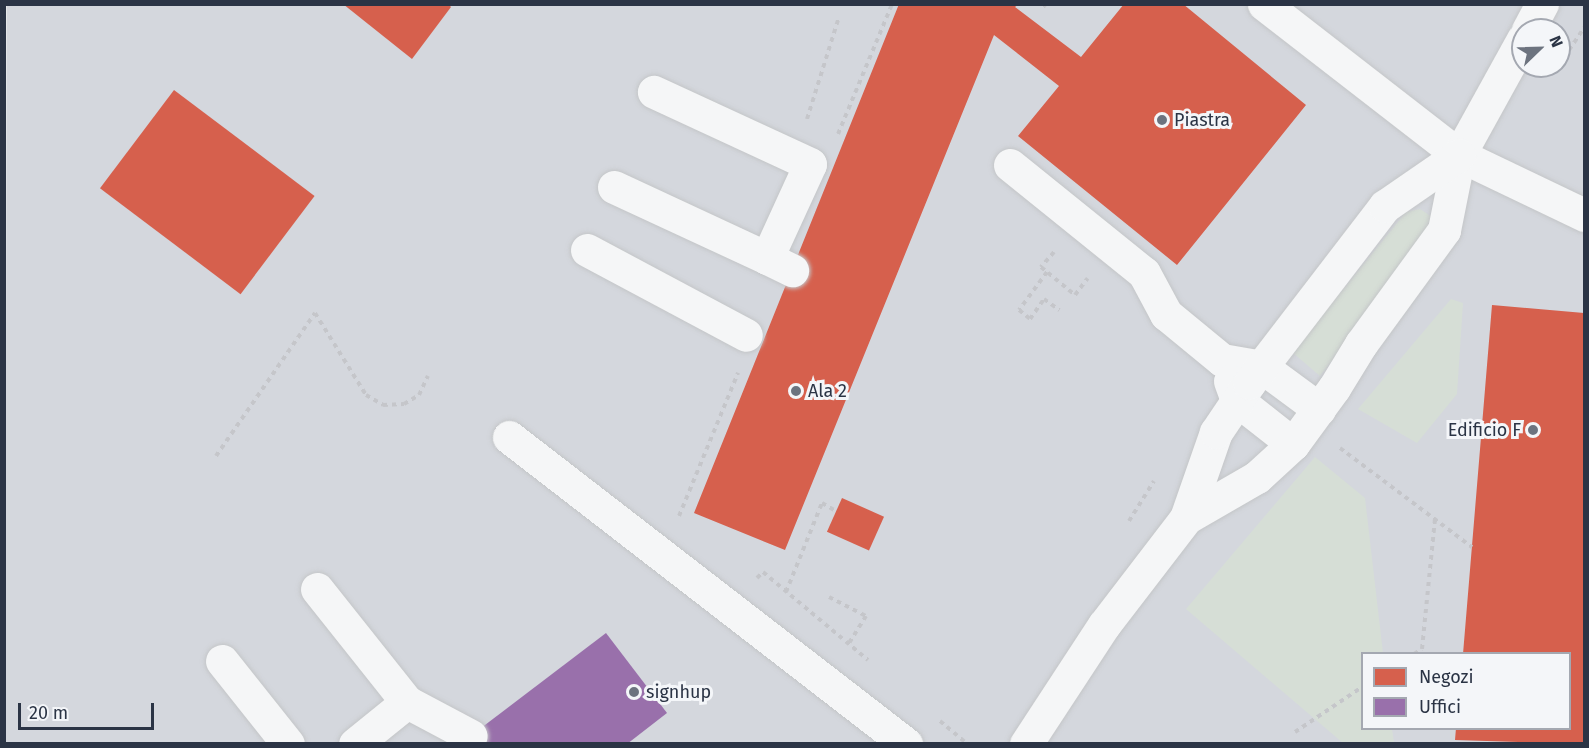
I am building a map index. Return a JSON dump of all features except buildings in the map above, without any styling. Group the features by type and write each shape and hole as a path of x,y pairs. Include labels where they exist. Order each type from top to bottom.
{"lane":[{"path":"1264,4 1459,154 1584,215"},
{"path":"1534,18 1542,4"},
{"path":"1186,518 1257,477 1293,444 1319,409 1361,344 1444,230 1459,154 1511,61"},
{"path":"614,187 779,264 815,166 654,92"},
{"path":"1026,744 1104,625 1186,518 1216,432 1237,400 1385,206 1459,154"},
{"path":"1010,165 1144,273 1166,314 1222,360 1262,367 1319,409"},
{"path":"587,250 744,349"},
{"path":"1222,360 1237,400 1293,444"},
{"path":"509,437 906,744"},
{"path":"317,589 407,702 471,736"},
{"path":"222,661 288,744"},
{"path":"355,744 407,702"}],"path":[{"path":"815,166 892,4"},
{"path":"815,166 838,20"},
{"path":"1571,47 1584,28"},
{"path":"1047,272 1019,310 1030,319 1044,299 1059,310"},
{"path":"216,456 315,313 366,395 383,405 404,404 418,395 428,376"},
{"path":"676,523 744,349"},
{"path":"1339,447 1472,547"},
{"path":"786,592 822,503 836,510"},
{"path":"1417,652 1422,649 1435,517"},
{"path":"751,586 762,572 876,666"},
{"path":"829,597 866,615 849,643"},
{"path":"1295,732 1361,688"},
{"path":"931,713 967,744"}],"shaded area":[{"path":"7,4 1584,5 1584,743 5,743"},
{"path":"1420,209 1432,217 1423,242 1320,376 1292,352 1406,212"},
{"path":"1451,299 1463,303 1457,394 1417,443 1358,409"},
{"path":"1315,457 1365,498 1383,652 1361,652 1361,730 1392,730 1394,743 1343,743 1186,609"}],"place":[{"name":"Piastra","path":"1162,120"},
{"name":"Ala 2","path":"796,391"},
{"name":"Edificio F","path":"1533,430"},
{"name":"signhup","path":"634,692"}]}
